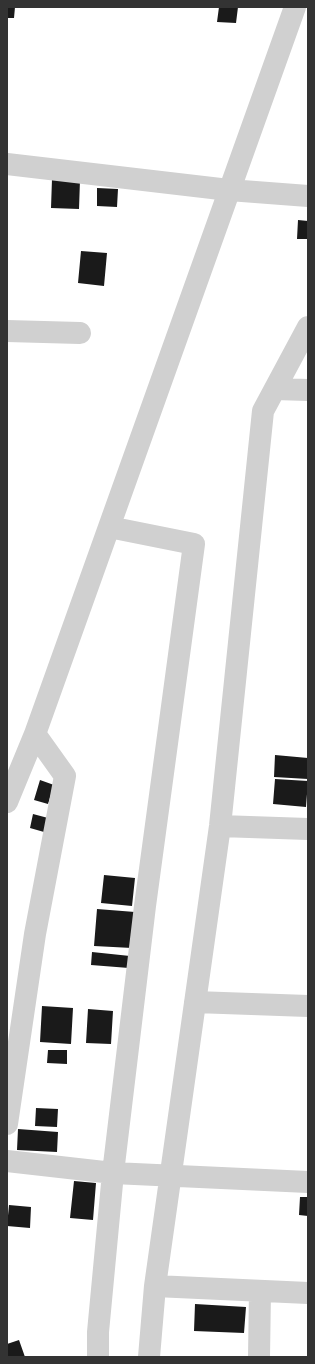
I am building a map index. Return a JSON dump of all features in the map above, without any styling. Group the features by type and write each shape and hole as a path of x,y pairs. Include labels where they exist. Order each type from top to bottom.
{"street":[{"path":"7,802 35,734 295,7"},
{"path":"7,164 229,190 308,196"},
{"path":"149,1357 155,1286 220,826 263,411 308,327"},
{"path":"7,331 80,333"},
{"path":"275,389 308,390"},
{"path":"98,1357 98,1332 113,1173 146,898 194,544 109,527"},
{"path":"7,1124 35,934 65,776 35,734"},
{"path":"220,826 308,829"},
{"path":"195,1002 308,1006"},
{"path":"7,1161 113,1173 308,1182"},
{"path":"155,1286 308,1293"},
{"path":"259,1357 260,1291"}],"building":[{"path":"7,7 15,7 14,18 7,18"},
{"path":"219,7 238,7 236,23 217,22"},
{"path":"52,179 80,180 79,209 51,208"},
{"path":"97,188 118,189 117,207 97,206"},
{"path":"298,220 308,221 308,239 297,239"},
{"path":"81,251 107,253 104,286 78,283"},
{"path":"275,755 308,758 308,779 274,777"},
{"path":"275,779 308,781 306,807 273,804"},
{"path":"40,780 54,785 48,804 34,800"},
{"path":"33,814 48,818 44,832 30,828"},
{"path":"104,875 135,878 132,906 101,903"},
{"path":"97,909 135,912 132,948 94,946"},
{"path":"92,952 130,956 129,968 91,965"},
{"path":"42,1006 73,1008 71,1044 40,1042"},
{"path":"88,1009 113,1011 111,1044 86,1043"},
{"path":"48,1050 67,1050 67,1064 47,1063"},
{"path":"36,1108 58,1109 57,1127 35,1126"},
{"path":"18,1129 58,1132 57,1152 17,1150"},
{"path":"74,1181 96,1183 93,1220 70,1218"},
{"path":"300,1197 308,1197 308,1216 299,1215"},
{"path":"9,1205 31,1207 30,1228 7,1226"},
{"path":"195,1304 246,1307 244,1333 194,1331"},
{"path":"19,1340 25,1357 7,1357 7,1344"}]}
